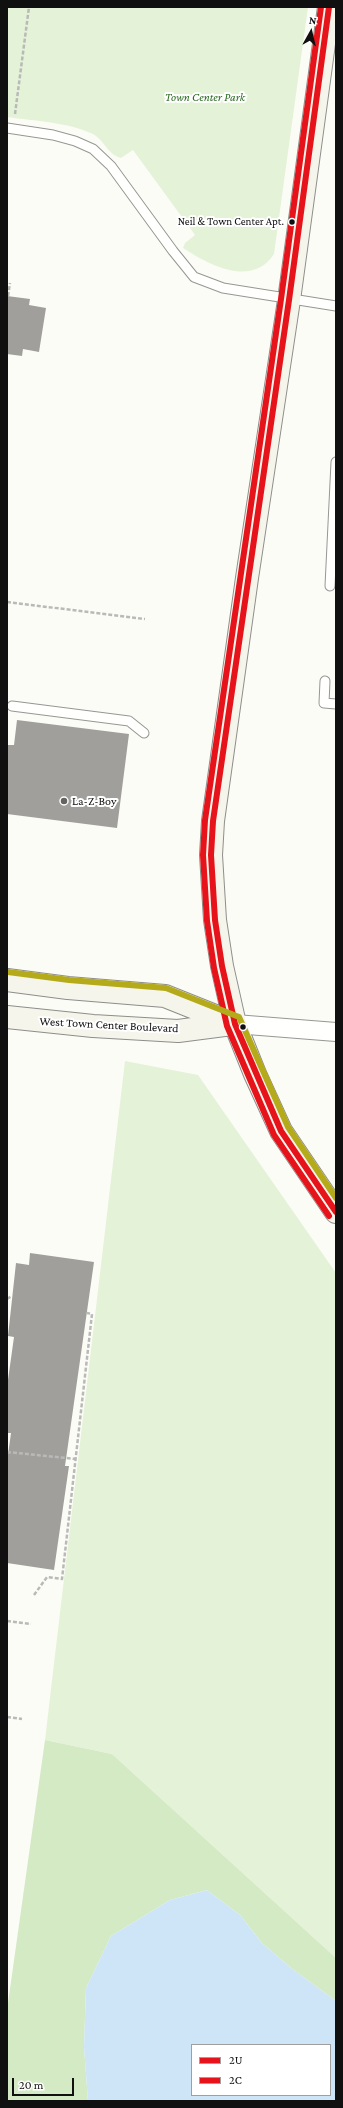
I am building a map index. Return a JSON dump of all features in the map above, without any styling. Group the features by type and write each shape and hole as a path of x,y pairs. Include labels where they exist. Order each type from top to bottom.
{"main road":[{"path":"329,7 289,300 247,578 211,836 211,855 216,920 222,966 235,1024 255,1074 281,1131 336,1212"},
{"name":"West Town Center Boulevard","path":"7,980 68,988 165,996 235,1024"},
{"name":"West Town Center Boulevard","path":"7,1017 93,1026 178,1030 235,1024"}],"street":[{"name":"West Town Center Boulevard","path":"235,1024 336,1032"}],"lane":[{"path":"7,128 53,135 75,141 93,149 111,166 173,251 194,277 223,288 289,300 336,306"},
{"path":"330,586 336,462"},
{"path":"325,681 324,703 336,704"},
{"path":"12,706 129,721 144,733"}],"path":[{"path":"15,114 29,7"},
{"path":"8,296 10,283"},
{"path":"7,602 145,619"},
{"path":"7,1299 12,1296"},
{"path":"34,1595 47,1577 62,1579 92,1314 87,1313"},
{"path":"7,1452 76,1459"},
{"path":"7,1621 31,1624"},
{"path":"7,1717 22,1719"}],"green space":[{"name":"Town Center Park","path":"7,7 308,7 274,254 265,264 254,270 242,272 230,270 205,261 183,248 185,243 195,235 133,150 121,158 109,151 93,134 83,130 51,122 7,117"},
{"path":"125,1061 198,1075 336,1273 336,1958 112,1754 45,1740"},
{"path":"45,1740 112,1754 336,1958 336,2001 291,1968 262,1943 240,1915 207,1890 170,1900 111,1936 86,1988 84,2047 88,2101 7,2101 7,2010"}],"water":[{"path":"207,1890 240,1915 262,1943 291,1968 336,2001 336,2101 88,2101 84,2047 86,1988 111,1936 170,1900"}],"building":[{"path":"7,296 30,299 29,305 46,308 39,352 23,349 22,356 7,354"},
{"path":"17,720 129,734 117,828 7,814 7,745 14,745"},
{"path":"30,1253 94,1262 65,1466 69,1466 54,1570 7,1563 7,1462 11,1433 7,1433 7,1387 14,1337 8,1336 16,1263 29,1265"}],"transit line":[{"name":"2C","path":"321,7 281,299 205,820 203,855 207,921 214,968 227,1026 274,1135 329,1216"},
{"name":"2U","path":"329,7 289,300 213,821 211,855 215,920 222,966 235,1024 281,1131 336,1212"},
{"path":"8,972 69,980 166,988 239,1017 288,1127 336,1198"}],"place":[{"name":"Neil & Town Center Apt.","path":"292,222"},
{"name":"La-Z-Boy","path":"64,801"}]}
